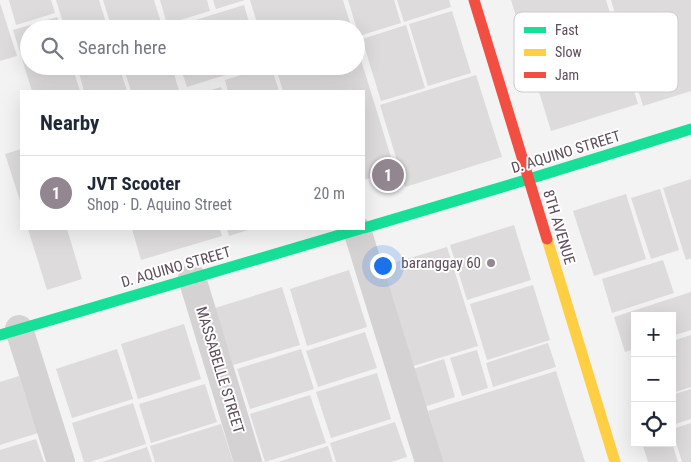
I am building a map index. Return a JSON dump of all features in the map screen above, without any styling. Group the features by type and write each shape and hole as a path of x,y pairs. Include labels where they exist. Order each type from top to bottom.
{"street":[{"name":"8TH AVENUE","path":"474,0 615,462"},
{"name":"D. AQUINO STREET","path":"365,228 528,180 691,129"},
{"name":"D. AQUINO STREET","path":"10,332 357,230"},
{"path":"360,230 429,462"},
{"name":"MASSABELLE STREET","path":"192,278 248,462"},
{"path":"10,332 61,462"}],"building":[{"path":"9,0 51,0 55,13 32,20 20,20 20,24 16,25"},
{"path":"56,0 99,0 105,20 62,20"},
{"path":"103,0 154,0 160,20 109,20"},
{"path":"160,0 207,0 210,11 180,20 166,20"},
{"path":"213,0 245,0 216,9"},
{"path":"250,0 343,0 349,20 256,20"},
{"path":"348,0 394,0 401,23 365,34 365,20 354,20"},
{"path":"397,0 449,0 451,7 404,22"},
{"path":"511,0 606,0 610,12 515,12"},
{"path":"611,0 691,0 691,91 643,106 639,92 678,92 678,12 615,12"},
{"path":"0,3 17,56 0,61"},
{"path":"244,5 248,20 196,20"},
{"path":"452,11 471,73 428,86 409,24"},
{"path":"57,17 58,20 47,20"},
{"path":"406,25 425,88 381,101 365,49 365,38"},
{"path":"20,28 20,52 13,30"},
{"path":"365,73 395,170 365,180 365,90 283,90 278,75 365,75"},
{"path":"27,75 75,75 80,90 32,90"},
{"path":"80,75 122,75 127,90 84,90"},
{"path":"126,75 175,75 179,90 131,90"},
{"path":"183,75 225,75 187,87"},
{"path":"241,75 274,75 279,90 228,90 225,80"},
{"path":"476,75 502,157 405,187 380,105"},
{"path":"221,87 222,90 211,90"},
{"path":"539,92 634,92 638,104 551,131"},
{"path":"20,149 20,201 5,154"},
{"path":"691,179 691,258 686,260 663,188"},
{"path":"660,189 679,250 651,259 631,198"},
{"path":"626,194 646,259 594,276 573,211"},
{"name":"baranggay 60","path":"514,225 531,280 467,300 450,245"},
{"path":"28,230 67,230 82,279 47,290"},
{"path":"132,230 220,230 222,236 141,260"},
{"path":"227,230 248,230 229,236"},
{"path":"447,247 478,346 407,368 376,268"},
{"path":"663,260 674,293 612,313 602,279"},
{"path":"349,270 367,327 307,346 290,289"},
{"path":"533,285 550,340 487,360 470,304"},
{"path":"282,287 300,345 233,365 215,308"},
{"path":"691,292 691,330 676,335 676,312 631,312 631,350 625,352 614,317"},
{"path":"184,324 201,379 138,399 121,344"},
{"path":"365,332 377,368 318,387 306,351"},
{"path":"691,335 691,387 676,392 676,357 676,340"},
{"path":"548,343 556,367 493,387 486,363"},
{"path":"117,349 133,399 72,418 56,369"},
{"path":"301,349 314,389 250,409 237,369"},
{"path":"477,350 488,388 462,396 450,358"},
{"path":"444,359 455,397 424,407 413,369"},
{"path":"556,371 585,462 443,462 428,411"},
{"path":"377,373 391,419 331,438 316,392"},
{"path":"19,376 38,433 0,445 0,382"},
{"path":"205,384 217,422 151,443 139,404"},
{"path":"691,389 691,419 676,424 676,402 676,394"},
{"path":"310,395 326,443 265,462 250,414"},
{"path":"133,403 146,444 90,462 84,462 72,423"},
{"path":"395,422 407,457 391,462 336,462 330,443"},
{"path":"691,423 691,462 682,462 676,442 676,428"},
{"path":"221,424 233,462 155,462 150,446"},
{"path":"36,439 44,462 0,462 0,450"},
{"path":"328,446 333,462 278,462"},
{"path":"147,447 152,462 102,462"},
{"path":"643,447 673,447 678,462 648,462"}],"traffic: fast":[{"path":"365,228 691,129"},
{"path":"0,335 357,230"}],"traffic: slow":[{"path":"547,239 615,462"}],"traffic: jam":[{"path":"474,0 547,239"}],"place":[{"name":"JVT Scooter","path":"388,175"},
{"name":"baranggay 60","path":"491,263"}]}
